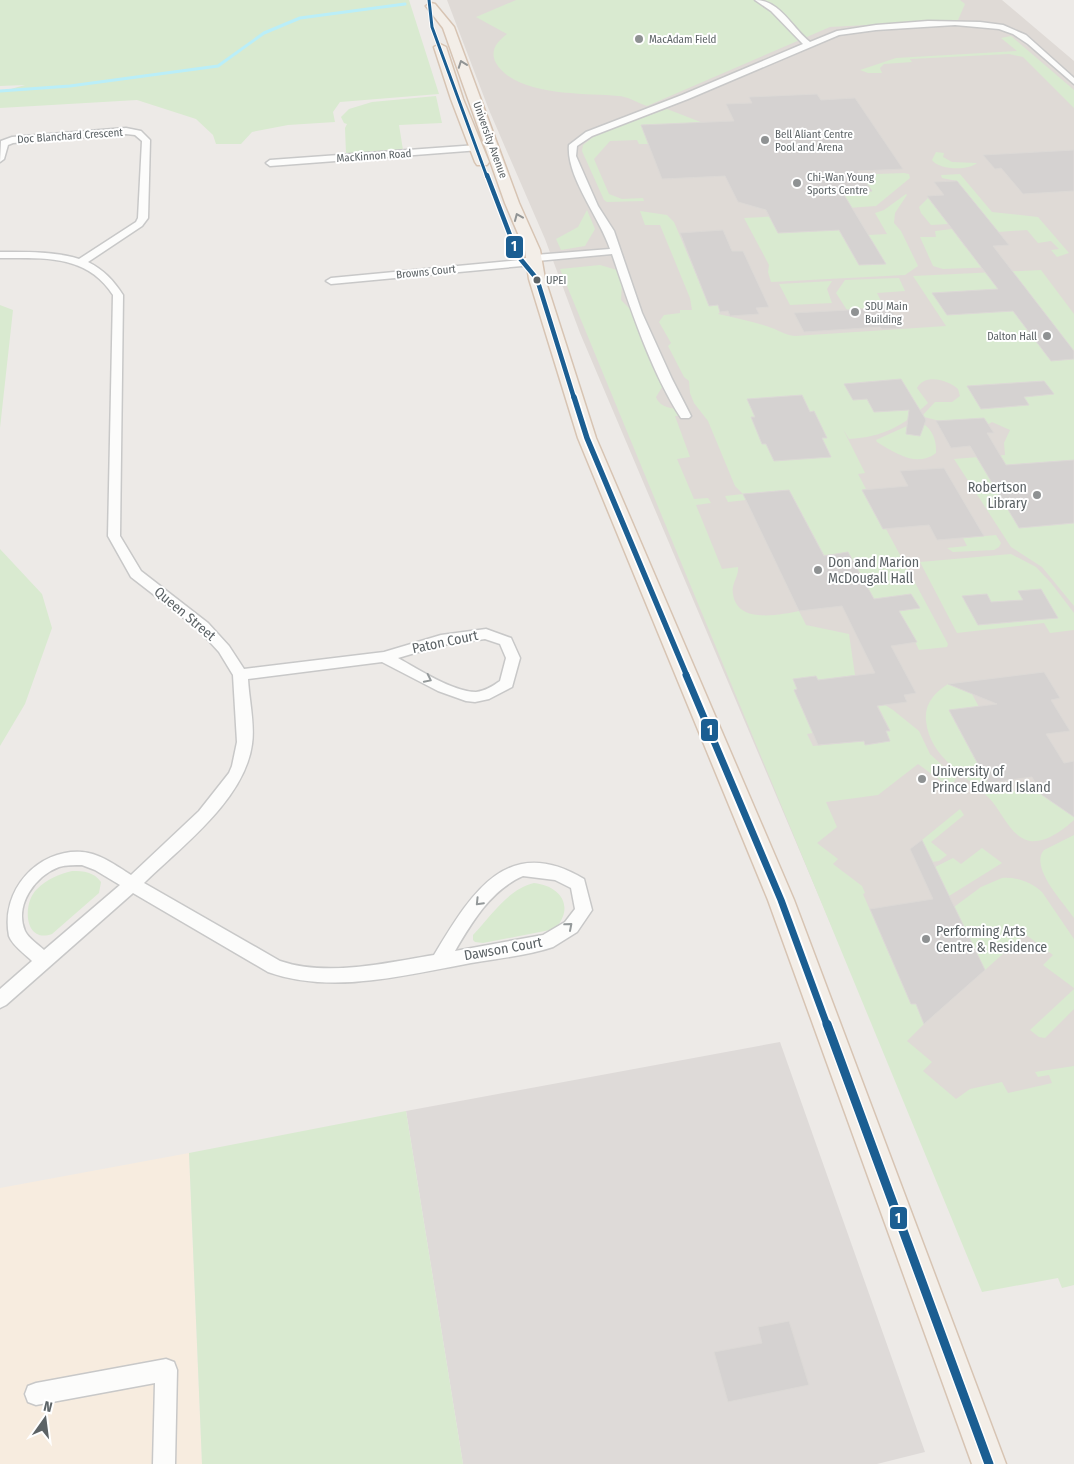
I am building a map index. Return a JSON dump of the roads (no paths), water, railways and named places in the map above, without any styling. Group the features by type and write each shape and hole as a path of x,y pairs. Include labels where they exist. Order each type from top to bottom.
{"main road":[{"name":"University Avenue","path":"430,3 432,27 456,99 533,266"},
{"name":"University Avenue","path":"430,3 448,26 513,204 587,438 781,900 989,1464"}],"street":[{"path":"759,0 775,10 798,37 810,45"},
{"path":"685,416 637,313 619,255 609,231 593,206 572,156 573,145 589,134 685,97 837,33 856,30 960,23 990,25 1017,32 1074,82"},
{"name":"Doc Blanchard Crescent","path":"0,159 4,143 19,139 126,131 138,133 146,140 143,218 139,224 81,262"},
{"name":"MacKinnon Road","path":"270,163 477,148"},
{"path":"590,253 601,245 609,231"},
{"path":"533,266 590,253 619,255"},
{"name":"Queen Street","path":"0,255 39,255 81,262 104,275 113,283 118,295 114,536 136,574 203,626 224,649 240,676 245,742 237,771 224,792 205,815 132,884 43,960 0,1000"},
{"path":"533,266 619,255"},
{"name":"Browns Court","path":"331,282 533,266"},
{"name":"Paton Court","path":"240,676 384,657 441,640 486,634 506,641 513,658 507,683 495,692 474,697 454,692 384,657"},
{"name":"Dawson Court","path":"43,960 17,935 14,915 21,888 35,873 56,861 83,858 101,865 225,940 274,967 292,972 319,975 366,974 547,942 571,927 584,910 578,884 568,877 534,869 521,870 501,879 471,910 440,960"},
{"path":"36,1394 166,1370 164,1464"}],"waterway":[{"path":"0,91 70,86 218,66 264,33 300,18 405,4"}],"place":[{"name":"MacAdam Field","path":"639,39"},
{"name":"Bell Aliant Centre Pool and Arena","path":"765,140"},
{"name":"Chi-Wan Young Sports Centre","path":"797,183"},
{"name":"UPEI","path":"537,280"},
{"name":"SDU Main Building","path":"855,312"},
{"name":"Dalton Hall","path":"1047,336"},
{"name":"Robertson Library","path":"1037,495"},
{"name":"Don and Marion McDougall Hall","path":"818,570"},
{"name":"University of Prince Edward Island","path":"922,779"},
{"name":"Performing Arts Centre & Residence","path":"926,939"}]}
